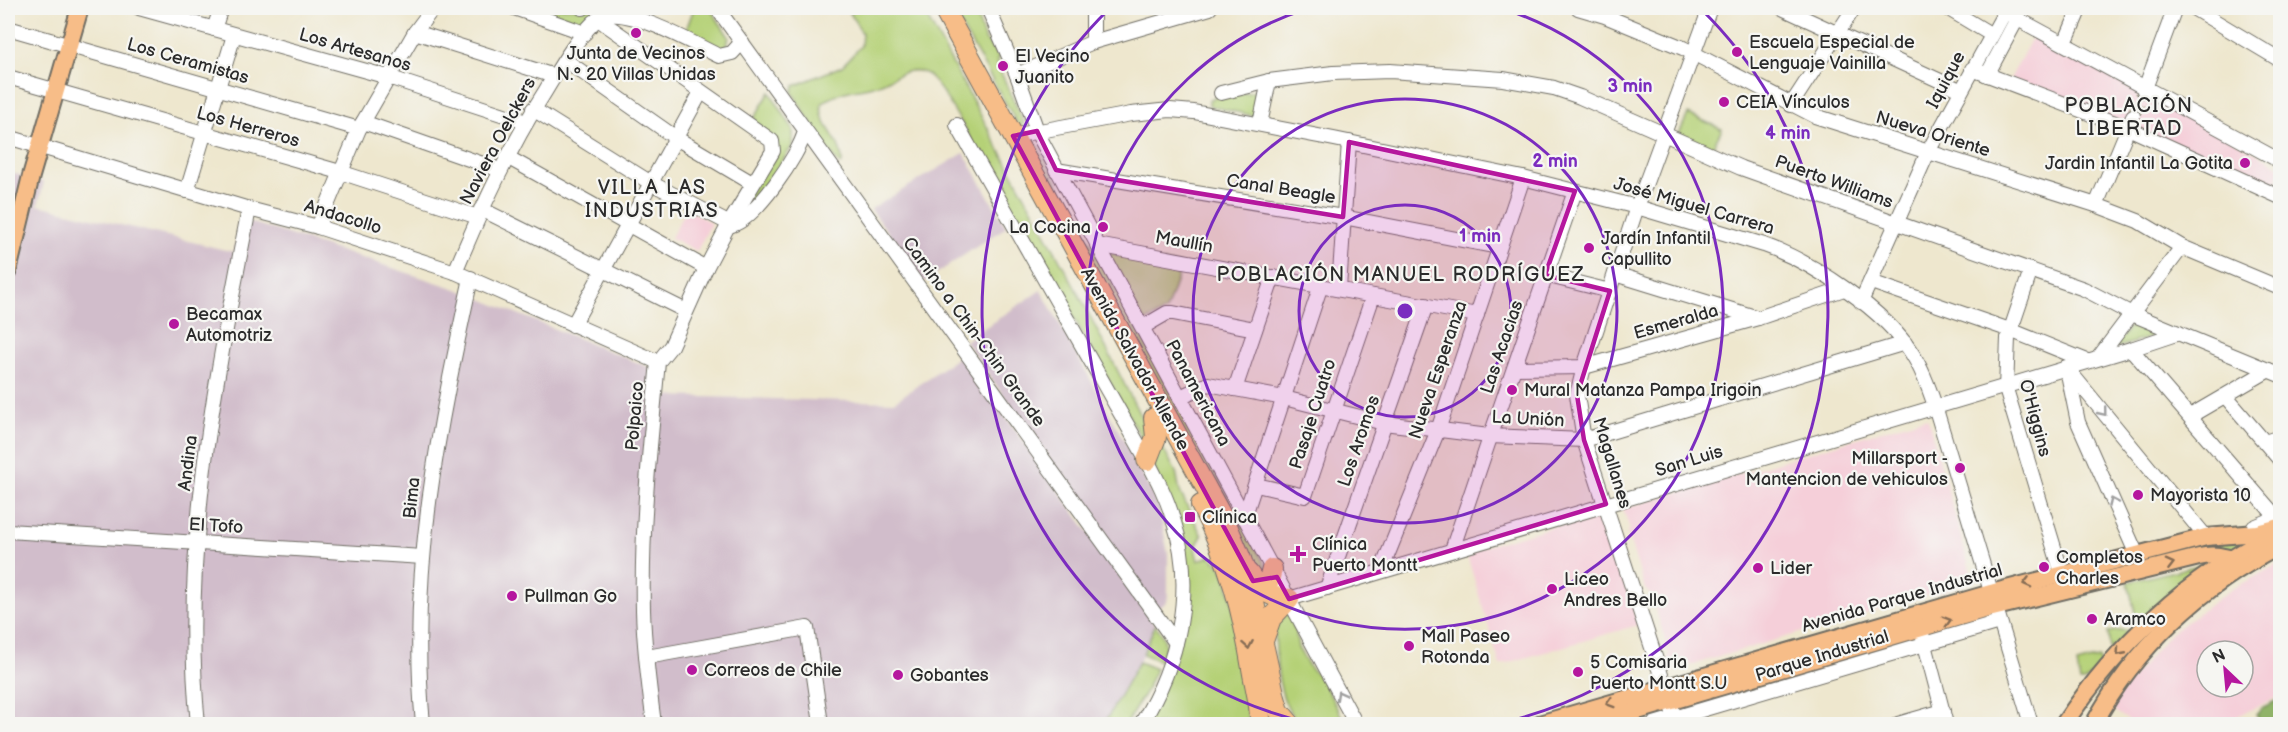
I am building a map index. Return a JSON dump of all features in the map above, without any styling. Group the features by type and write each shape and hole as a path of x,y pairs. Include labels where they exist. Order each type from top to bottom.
{"highway":[{"name":"Avenida Salvador Allende","path":"930,8 1204,511 1229,567 1246,631 1260,724"},
{"name":"Avenida Salvador Allende","path":"943,8 1228,528 1241,559 1263,641 1275,699 1279,711 1290,724"},
{"path":"1147,460 1156,437 1154,418"},
{"path":"1241,559 1253,581 1267,594 1289,599"},
{"path":"1253,581 1260,583 1269,581 1272,569"},
{"path":"1263,641 1271,618 1289,599"}],"main road":[{"path":"8,271 40,147 80,8"},
{"path":"2064,724 2103,671 2148,622 2191,586 2280,523"},
{"name":"Avenida Parque Industrial","path":"1593,724 1668,694 1995,607 2138,563 2206,537 2257,533 2280,523"},
{"path":"2094,724 2123,680 2170,624 2198,600 2253,561 2280,546"},
{"name":"Avenida Parque Industrial","path":"1539,724 1923,636 1995,607 2062,574 2212,554 2253,561"}],"street":[{"name":"Los Artesanos","path":"139,8 388,77 526,122"},
{"path":"214,29 221,8"},
{"path":"318,227 361,125 415,32 433,8"},
{"path":"514,8 585,33"},
{"name":"Camino a Chin-Chin Grande","path":"717,8 1176,643"},
{"name":"Panamericana","path":"988,8 1017,75 1036,131 1056,170 1356,724"},
{"path":"1093,8 1093,42"},
{"path":"1017,75 1093,42 1171,13 1210,8"},
{"name":"Nueva Oriente","path":"1578,8 1605,16 1694,54 1815,116 1929,150 2096,205 2138,221 2182,247 2280,288"},
{"name":"Magallanes","path":"1676,721 1584,440 1577,395 1584,367 1637,207 1710,8"},
{"path":"1782,8 1839,32 1960,90"},
{"path":"1791,105 1854,8"},
{"path":"1947,8 1992,35"},
{"path":"2065,43 2080,8"},
{"path":"2145,89 2175,8"},
{"path":"2193,8 2280,60"},
{"path":"2009,13 2280,161"},
{"name":"Iquique","path":"1861,302 1929,150 1972,69 1992,35 2009,13"},
{"name":"Iquique","path":"1987,75 2009,13"},
{"path":"598,19 615,14 650,23 719,56 732,53 742,42"},
{"path":"573,325 701,92 598,19"},
{"name":"Naviera Oelckers","path":"455,272 500,170 533,109 565,60 598,19"},
{"name":"Los Ceramistas","path":"8,28 218,88 361,125 500,170"},
{"path":"415,32 554,76"},
{"path":"187,191 234,35"},
{"path":"565,60 676,138 752,183"},
{"path":"1972,69 2131,122 2279,192"},
{"name":"Puerto Williams","path":"1221,93 1269,81 1366,71 1443,74 1513,81 1567,92 1742,168 2084,289 2132,314 2275,372"},
{"name":"Los Herreros","path":"8,77 480,213 603,269 686,311"},
{"path":"1260,124 1269,81"},
{"name":"Polpaico","path":"654,724 643,608 646,491 658,362 670,346 729,224 773,151 772,141 701,92"},
{"path":"533,109 651,183 729,224 737,223 744,218 773,187 798,151 805,131"},
{"name":"José Miguel Carrera","path":"1014,136 1131,114 1164,111 1194,112 1350,142 1575,191 1637,207 1778,250 1813,268 1861,302 1890,327 1905,343 1923,373 2031,724"},
{"path":"2096,205 2131,122"},
{"path":"957,124 1147,460 1167,501 1176,527 1181,552 1183,595 1176,643 1160,691 1141,724"},
{"name":"Andacollo","path":"8,137 187,191 318,227 455,272 658,362"},
{"path":"1339,288 1342,217 1350,142"},
{"path":"507,157 706,268"},
{"name":"Canal Beagle","path":"1056,170 1342,217 1498,247"},
{"name":"Nueva Esperanza","path":"1381,571 1438,430 1523,178"},
{"name":"Las Acacias","path":"1452,550 1489,435 1515,368 1575,191"},
{"name":"Andina","path":"198,724 193,641 197,543 217,378 249,209"},
{"name":"Maullín","path":"1097,245 1477,315"},
{"path":"1871,282 2093,359 2132,314 2182,247"},
{"name":"O'Higgins","path":"2031,270 2010,330 2005,361 2005,385 2062,574"},
{"path":"1615,274 1758,318"},
{"path":"1545,275 1610,291"},
{"path":"1235,389 1273,277"},
{"name":"Bima","path":"423,724 420,618 423,556 440,422 471,278"},
{"path":"1244,518 1321,285"},
{"name":"Esmeralda","path":"1515,368 1584,367 1758,318 1844,289"},
{"name":"Pasaje Cuatro","path":"1256,485 1305,496 1373,296"},
{"name":"Los Aromos","path":"1327,588 1426,306"},
{"path":"1143,327 1173,312 1255,329"},
{"name":"San Luis","path":"1289,599 2179,333"},
{"name":"La Unión","path":"1180,398 1208,384 1284,398 1384,423 1489,435 1584,440 1905,343"},
{"path":"2131,349 2280,523"},
{"path":"2066,367 2206,537"},
{"path":"2066,367 2078,422 2138,563"},
{"name":"Puerto Williams","path":"2190,416 2275,372"},
{"path":"2226,397 2280,460"},
{"path":"2265,442 2280,437"},
{"name":"El Tofo","path":"8,531 423,556"},
{"path":"647,657 807,627 821,724"},
{"path":"1898,724 1945,718 1923,636"},
{"name":"Parque Industrial","path":"1654,724 1676,721 1923,636"}],"highlighted area":[{"path":"1037,131 1056,170 1343,217 1349,142 1575,191 1545,275 1610,291 1577,395 1584,440 1606,504 1289,599 1277,577 1253,581 1013,136"}],"shaded area":[{"path":"2035,32 2280,166 2274,187 2010,79"},
{"path":"964,153 1006,227 924,282 871,209"},
{"path":"8,172 44,182 38,205 234,252 241,219 454,288 663,373 663,396 894,402 961,355 1155,625 1136,669 1104,724 8,724"},
{"path":"686,208 711,223 697,251 671,238"},
{"path":"1041,290 1159,508 1168,554 1168,594 1167,602 1155,610 965,341"},
{"path":"1924,418 1928,419 1972,577 1969,583 1671,669 1668,661 1669,653 1652,596 1645,589 1627,532 1630,529 1623,509"},
{"name":"Liceo Andres Bello","path":"1603,512 1638,625 1500,665 1466,552"},
{"path":"2280,563 2280,696 2221,724 2134,724 2110,708 2124,687 2171,633 2229,591"}],"green space":[{"path":"532,8 640,8 636,12 584,24"},
{"path":"694,8 710,8 729,37 727,46 719,50 685,33"},
{"path":"859,8 922,8 1085,306 1150,435 1147,448 961,122 940,88 928,75 914,71 907,72 880,84 841,93 822,103 823,118 841,154 842,163 840,165 824,145 792,92 794,86 842,66 861,46 862,33 850,13"},
{"path":"951,8 983,8 987,15 978,19 984,38 999,57 998,66 1024,123 1022,127 1020,128"},
{"path":"1261,91 1255,116 1209,106 1209,100 1218,95"},
{"path":"770,92 793,129 793,145 751,208 736,214 774,152 751,123"},
{"path":"1688,114 1722,129 1712,149 1679,134"},
{"path":"1026,139 1034,139 1269,572 1261,580"},
{"path":"1110,253 1182,265 1166,311 1144,322 1109,257"},
{"path":"2135,321 2161,334 2115,348 2115,346"},
{"path":"1160,443 1176,472 1180,492 1202,536 1195,548 1198,561 1210,556 1220,565 1226,577 1240,642 1248,724 1146,724 1187,592 1153,462"},
{"path":"2251,538 2235,551 2146,564 2145,561 2213,541"},
{"path":"2208,563 2142,618 2136,617 2128,582"},
{"path":"1287,612 1296,632 1298,648 1310,668 1320,677 1346,724 1300,724 1286,704 1279,679 1275,628"},
{"path":"1155,625 1165,642 1160,661 1143,654"},
{"path":"2124,630 2129,632 2110,650 2108,632"},
{"path":"2099,658 2101,664 2085,682 2080,682 2077,664"},
{"path":"1139,662 1156,669 1146,691 1126,724 1104,724"},
{"path":"2280,699 2280,724 2262,724 2256,715 2263,707"}],"tunnel":[{"path":"2133,116 2144,91"}],"place":[{"name":"Junta de Vecinos N.º 20 Villas Unidas","path":"636,33"},
{"name":"Escuela Especial de Lenguaje Vainilla","path":"1737,52"},
{"name":"El Vecino Juanito","path":"1003,66"},
{"name":"CEIA Vínculos","path":"1724,102"},
{"name":"Jardin Infantil La Gotita","path":"2245,163"},
{"name":"La Cocina","path":"1103,227"},
{"name":"Jardín Infantil Capullito","path":"1589,248"},
{"name":"Becamax Automotriz","path":"174,324"},
{"name":"Mural Matanza Pampa Irigoin","path":"1512,390"},
{"name":"Millarsport - Mantencion de vehiculos","path":"1960,468"},
{"name":"Mayorista 10","path":"2138,495"},
{"name":"Clínica","path":"1190,517"},
{"name":"Clínica Puerto Montt","path":"1298,554"},
{"name":"Completos Charles","path":"2044,567"},
{"name":"Lider","path":"1758,568"},
{"name":"Liceo Andres Bello","path":"1552,589"},
{"name":"Pullman Go","path":"512,596"},
{"name":"Aramco","path":"2092,619"},
{"name":"Mall Paseo Rotonda","path":"1409,646"},
{"name":"Correos de Chile","path":"692,670"},
{"name":"5 Comisaria Puerto Montt S.U","path":"1578,672"},
{"name":"Gobantes","path":"898,675"}],"district":[{"name":"POBLACIÓN LIBERTAD","path":"2129,118"},
{"name":"VILLA LAS INDUSTRIAS","path":"652,200"},
{"name":"POBLACIÓN MANUEL RODRÍGUEZ","path":"1401,275"}]}
